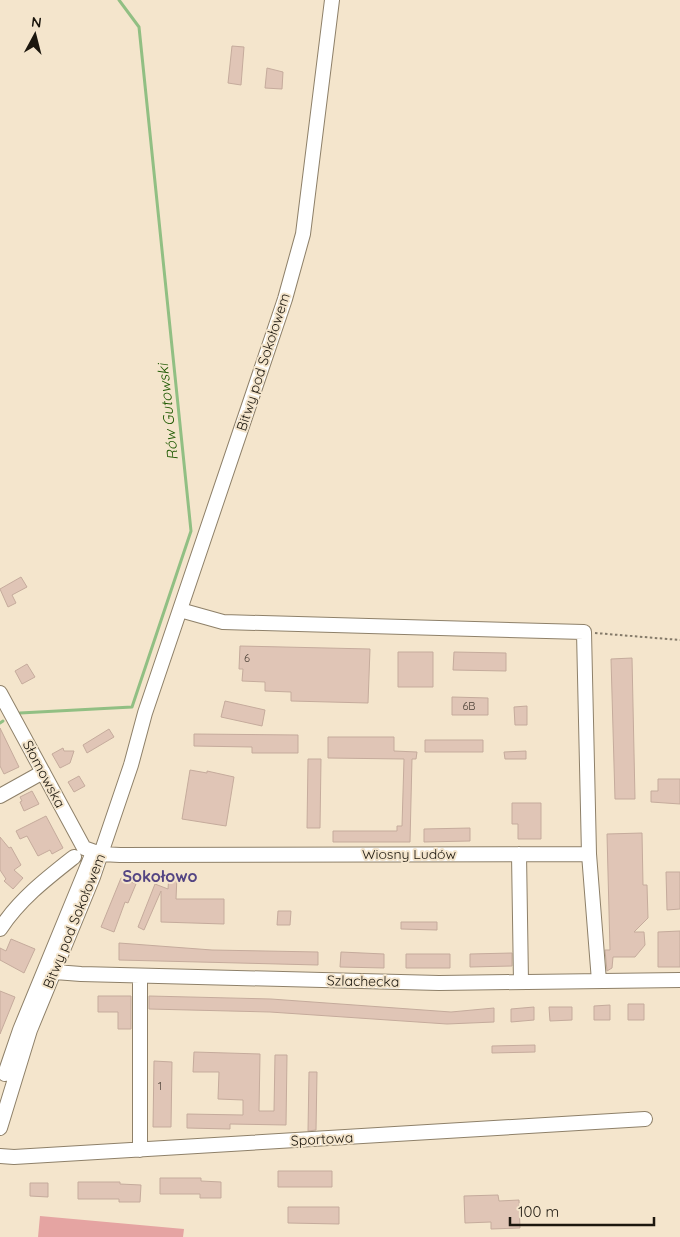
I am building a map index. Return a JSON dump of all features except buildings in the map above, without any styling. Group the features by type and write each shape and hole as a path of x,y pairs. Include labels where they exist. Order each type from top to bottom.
{"street":[{"name":"Bitwy pod Sokołowem","path":"0,1092 50,971 86,899 97,853 131,765 145,712 259,378 303,234 332,0"},
{"path":"180,610 223,622 584,632 589,854 599,981"},
{"name":"Słomowska","path":"0,693 5,709 43,772 84,848 97,853"},
{"path":"0,796 43,772"},
{"name":"Wiosny Ludów","path":"97,853 589,854"},
{"path":"519,854 521,982"},
{"path":"0,929 13,910 41,882 74,858"},
{"name":"Szlachecka","path":"50,971 140,976 439,983 680,980"},
{"path":"140,976 140,1150"},
{"path":"0,1041 18,1048"},
{"name":"Bitwy pod Sokołowem","path":"0,1128 18,1048"},
{"name":"Sportowa","path":"0,1156 14,1157 140,1150 645,1119"}],"path":[{"path":"584,632 680,640"}],"shaded area":[{"path":"40,1216 184,1229 183,1237 38,1237"}],"waterway":[{"name":"Rów Gutowski","path":"20,713 132,707 191,531 139,27 119,0"}],"district":[{"name":"Sokołowo","path":"160,876"}]}
